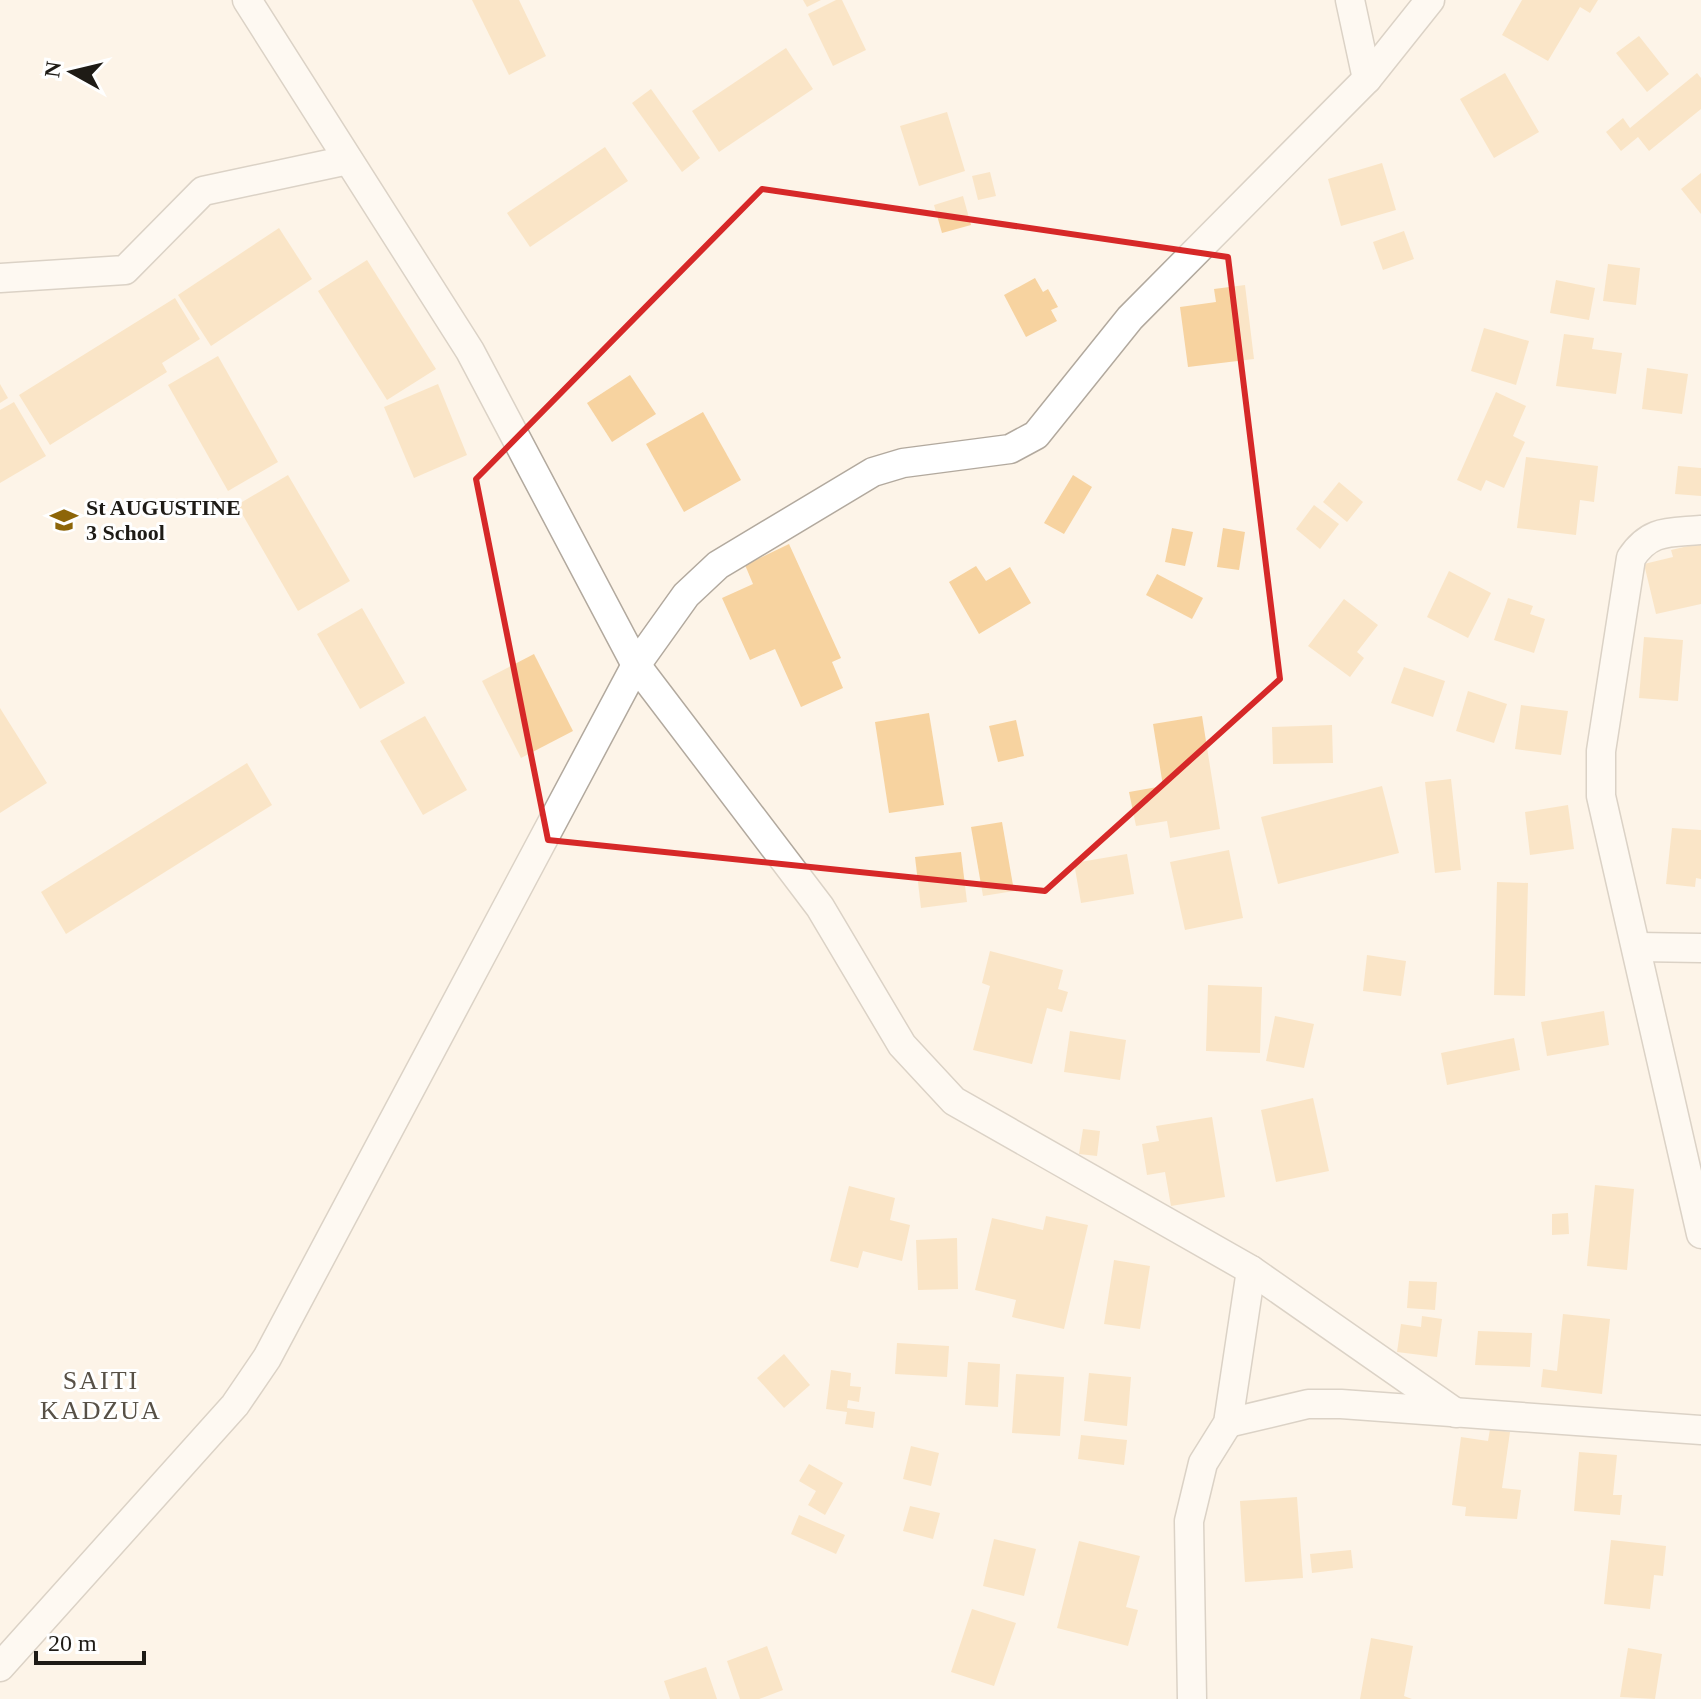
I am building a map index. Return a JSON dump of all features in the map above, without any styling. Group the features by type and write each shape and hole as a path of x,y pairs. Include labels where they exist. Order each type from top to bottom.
{"street":[{"path":"247,0 470,351 636,665 820,907 902,1045 954,1101 1251,1270 1456,1413"},
{"path":"1350,0 1367,79"},
{"path":"0,1667 235,1405 267,1358 636,665 686,595 718,565 873,472 903,463 1010,449 1036,435 1130,318 1367,79 1430,0"},
{"path":"0,278 125,270 203,191 348,160"},
{"path":"1701,530 1657,534 1642,542 1631,558 1603,736 1601,796 1638,947 1701,1234"},
{"path":"1638,947 1701,948"},
{"path":"1192,1699 1189,1521 1203,1463 1228,1423 1251,1270"},
{"path":"1228,1423 1308,1404 1701,1430"}],"highlighted area":[{"path":"762,189 1228,257 1280,679 1045,891 548,840 476,479"}],"building":[{"path":"472,0 519,0 546,56 509,75"},
{"path":"803,0 821,0 807,7"},
{"path":"842,0 866,50 833,66 808,14"},
{"path":"1522,0 1598,0 1590,13 1580,7 1548,61 1502,35"},
{"path":"1639,36 1669,74 1647,92 1616,53"},
{"path":"786,48 813,89 719,152 692,111"},
{"path":"1505,73 1539,132 1494,158 1460,99"},
{"path":"1697,73 1701,78 1701,109 1649,151 1638,137 1621,151 1606,132 1623,118 1630,128"},
{"path":"651,89 700,158 682,172 632,103"},
{"path":"947,112 965,171 919,186 900,126"},
{"path":"605,147 628,181 530,247 507,213"},
{"path":"1382,163 1396,210 1341,226 1328,179"},
{"path":"990,172 996,196 978,200 972,176"},
{"path":"1701,173 1701,214 1681,189"},
{"path":"963,196 971,225 942,233 934,205"},
{"path":"279,228 312,279 211,346 178,295"},
{"path":"1404,231 1414,259 1383,270 1373,242"},
{"path":"367,260 436,369 387,400 318,291"},
{"path":"1608,264 1640,268 1636,305 1603,301"},
{"path":"1035,278 1043,292 1048,289 1058,307 1051,310 1057,321 1026,337 1004,295"},
{"path":"1556,280 1595,288 1589,320 1550,313"},
{"path":"1245,285 1254,359 1188,367 1180,307 1216,302 1214,289"},
{"path":"175,298 200,339 162,363 167,372 50,445 19,395"},
{"path":"1484,328 1529,341 1516,385 1471,371"},
{"path":"1564,334 1594,338 1592,349 1622,353 1616,394 1556,386"},
{"path":"218,356 278,462 228,491 168,385"},
{"path":"1647,368 1688,374 1682,414 1642,409"},
{"path":"630,375 656,414 612,442 587,403"},
{"path":"0,384 8,398 0,403"},
{"path":"438,384 467,455 414,478 384,407"},
{"path":"1496,392 1526,406 1513,436 1525,442 1504,488 1486,480 1481,491 1457,480"},
{"path":"14,402 46,456 0,483 0,410"},
{"path":"703,412 741,480 684,512 646,444"},
{"path":"1526,457 1598,466 1594,502 1580,500 1576,535 1517,528"},
{"path":"1678,466 1701,468 1701,496 1675,494"},
{"path":"288,475 350,581 298,611 237,505"},
{"path":"1073,475 1092,487 1064,534 1044,523"},
{"path":"1339,482 1363,502 1347,522 1323,502"},
{"path":"1314,505 1339,524 1320,549 1296,529"},
{"path":"1172,528 1193,532 1185,566 1165,562"},
{"path":"1223,528 1245,532 1239,570 1217,567"},
{"path":"1701,543 1701,604 1656,614 1644,564 1673,557 1671,550"},
{"path":"789,544 841,658 832,662 843,688 801,707 775,649 750,660 722,598 753,584 745,565"},
{"path":"976,566 986,581 1010,567 1031,603 979,634 949,582"},
{"path":"1449,571 1491,593 1468,638 1427,617"},
{"path":"1157,574 1203,598 1192,619 1146,595"},
{"path":"1508,598 1533,606 1530,614 1545,619 1534,653 1494,640"},
{"path":"1344,599 1378,625 1357,652 1364,658 1350,677 1308,646"},
{"path":"362,608 405,683 360,709 317,634"},
{"path":"1644,637 1683,640 1678,701 1639,698"},
{"path":"534,654 573,731 521,758 482,681"},
{"path":"1404,667 1445,681 1433,717 1391,703"},
{"path":"1468,691 1507,704 1494,743 1456,731"},
{"path":"1521,705 1568,711 1561,755 1515,749"},
{"path":"0,708 47,783 0,813"},
{"path":"929,713 944,805 889,813 875,722"},
{"path":"425,716 467,790 423,815 380,741"},
{"path":"1202,716 1220,829 1170,838 1167,821 1136,826 1129,792 1163,786 1153,724"},
{"path":"1016,720 1024,756 998,762 989,726"},
{"path":"1332,725 1333,763 1273,764 1272,727"},
{"path":"247,763 272,805 66,934 41,892"},
{"path":"1451,779 1461,870 1435,873 1425,782"},
{"path":"1382,786 1399,853 1278,884 1261,817"},
{"path":"1568,805 1574,849 1530,855 1525,812"},
{"path":"1002,822 1014,891 983,896 971,827"},
{"path":"1672,828 1701,830 1701,879 1696,878 1695,887 1666,884"},
{"path":"1229,850 1243,918 1185,930 1170,862"},
{"path":"961,852 967,902 921,908 915,857"},
{"path":"1127,854 1134,894 1081,903 1074,863"},
{"path":"1497,882 1528,883 1525,996 1494,995"},
{"path":"990,951 1063,970 1058,989 1068,992 1062,1012 1047,1008 1032,1064 973,1050 990,986 982,983"},
{"path":"1367,955 1406,961 1401,996 1363,991"},
{"path":"1208,985 1262,987 1260,1053 1206,1051"},
{"path":"1604,1011 1609,1045 1547,1056 1541,1022"},
{"path":"1275,1016 1314,1024 1304,1068 1266,1061"},
{"path":"1070,1031 1126,1040 1120,1080 1064,1072"},
{"path":"1514,1038 1520,1070 1447,1085 1441,1053"},
{"path":"1313,1098 1329,1171 1276,1182 1261,1110"},
{"path":"1212,1117 1225,1197 1171,1206 1165,1172 1147,1175 1142,1144 1159,1141 1156,1126"},
{"path":"1083,1129 1100,1131 1097,1156 1079,1154"},
{"path":"1595,1185 1634,1189 1627,1270 1587,1266"},
{"path":"849,1186 895,1198 890,1220 910,1225 902,1261 863,1251 858,1268 830,1261"},
{"path":"1568,1213 1569,1234 1552,1235 1552,1214"},
{"path":"1046,1216 1088,1225 1064,1329 1012,1317 1016,1300 975,1290 992,1218 1043,1230"},
{"path":"957,1238 958,1289 918,1290 916,1240"},
{"path":"1114,1260 1150,1266 1140,1329 1104,1324"},
{"path":"1409,1281 1437,1282 1435,1310 1407,1308"},
{"path":"1563,1314 1610,1319 1602,1394 1541,1387 1543,1369 1557,1371"},
{"path":"1422,1316 1442,1319 1437,1357 1397,1352 1401,1324 1421,1327"},
{"path":"1478,1331 1532,1333 1530,1367 1475,1365"},
{"path":"897,1343 949,1346 947,1377 895,1374"},
{"path":"784,1354 810,1385 784,1408 757,1378"},
{"path":"968,1362 1000,1364 998,1407 965,1405"},
{"path":"831,1370 851,1373 850,1386 861,1387 859,1402 848,1400 847,1408 875,1412 873,1428 845,1424 847,1412 826,1409"},
{"path":"1089,1373 1131,1377 1127,1426 1084,1421"},
{"path":"1016,1374 1064,1377 1060,1436 1012,1433"},
{"path":"1490,1429 1510,1432 1502,1488 1521,1490 1517,1519 1465,1516 1466,1507 1452,1505 1461,1437 1488,1441"},
{"path":"1081,1435 1127,1440 1124,1465 1078,1459"},
{"path":"911,1446 939,1453 931,1486 903,1479"},
{"path":"1579,1452 1617,1455 1613,1495 1622,1495 1620,1515 1574,1511"},
{"path":"809,1464 843,1483 825,1515 808,1505 816,1491 799,1481"},
{"path":"1297,1497 1303,1578 1245,1582 1240,1501"},
{"path":"910,1506 940,1513 933,1539 903,1531"},
{"path":"799,1515 845,1535 836,1554 791,1534"},
{"path":"994,1539 1036,1549 1024,1596 983,1586"},
{"path":"1611,1540 1666,1546 1663,1576 1654,1575 1650,1609 1604,1604"},
{"path":"1079,1541 1140,1556 1126,1607 1138,1610 1128,1646 1057,1628"},
{"path":"1351,1550 1353,1568 1312,1573 1310,1554"},
{"path":"972,1609 1016,1623 994,1686 951,1672"},
{"path":"1371,1638 1413,1646 1404,1696 1412,1699 1360,1699"},
{"path":"767,1646 783,1690 759,1699 740,1699 727,1661"},
{"path":"1628,1648 1662,1654 1655,1699 1620,1697"},
{"path":"706,1667 717,1699 670,1699 664,1681"}],"place":[{"name":"St AUGUSTINE 3 School","path":"64,520"}],"district":[{"name":"SAITI KADZUA","path":"101,1395"}]}
